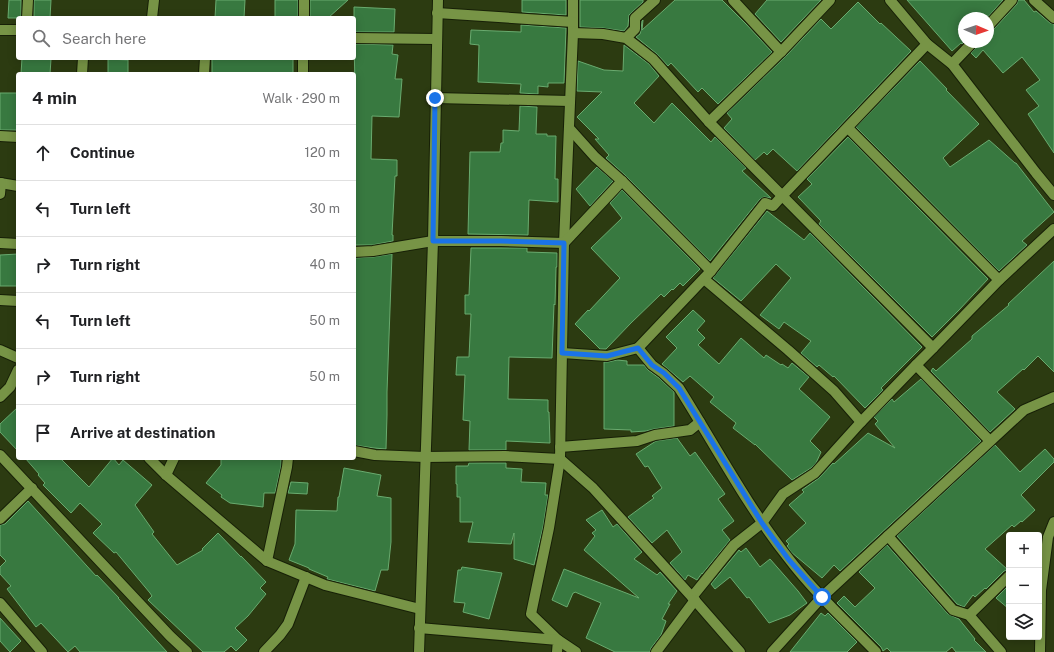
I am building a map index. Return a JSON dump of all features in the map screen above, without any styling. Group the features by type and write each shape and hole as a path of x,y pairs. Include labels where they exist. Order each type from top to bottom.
{"street":[{"path":"27,16 28,0"},
{"path":"152,16 154,0"},
{"path":"304,0 304,16"},
{"path":"419,652 433,241 438,0"},
{"path":"573,0 573,33 564,243 560,459 549,528 531,614 558,640 576,652"},
{"path":"626,38 635,29 635,18 655,0"},
{"path":"733,0 781,52"},
{"path":"709,122 781,52 830,0"},
{"path":"890,0 927,44 952,64 1054,195"},
{"path":"994,20 1012,0"},
{"path":"1034,0 1054,18"},
{"path":"437,14 573,22"},
{"path":"0,30 16,30"},
{"path":"573,33 603,34 626,38 653,59 709,122 933,348"},
{"path":"356,38 436,39"},
{"path":"562,353 607,356 638,348 707,275 765,203 773,206 927,44"},
{"path":"952,64 967,48"},
{"path":"82,72 83,60"},
{"path":"204,72 205,60"},
{"path":"303,60 303,72"},
{"path":"435,98 570,101"},
{"path":"569,128 595,157 622,181 707,275 834,391 862,422"},
{"path":"848,128 999,280"},
{"path":"0,136 16,137"},
{"path":"356,252 373,251 433,241 564,243 622,181"},
{"path":"0,194 0,183 16,186"},
{"path":"656,652 693,598 734,545 762,523 783,494 815,473 916,365 999,280 1054,229"},
{"path":"0,243 16,244"},
{"path":"0,300 16,301"},
{"path":"638,348 652,365 664,373 679,388 762,523 789,560 822,597 876,652"},
{"path":"0,350 16,357"},
{"path":"916,365 990,441"},
{"path":"0,397 10,387 16,374"},
{"path":"772,652 822,597 1024,410 1054,397"},
{"path":"560,447 637,441 654,435 690,430 700,422"},
{"path":"356,451 375,455 426,457 505,456 560,459 593,488 740,652"},
{"path":"0,455 170,636 187,652"},
{"path":"151,460 166,475 267,561 325,585 420,609"},
{"path":"166,475 173,460"},
{"path":"267,561 288,460"},
{"path":"0,519 32,488"},
{"path":"1040,652 1041,590 1048,537 1054,522"},
{"path":"888,536 953,610 970,615 1001,652"},
{"path":"1042,543 1048,537"},
{"path":"264,652 288,624 306,577"},
{"path":"970,615 1006,579"},
{"path":"0,604 41,652"},
{"path":"420,628 558,640"},
{"path":"558,640 558,652"}],"building":[{"path":"9,0 21,0 21,16 16,16 16,18 8,18"},
{"path":"34,0 51,0 50,16 34,16"},
{"path":"216,0 245,0 244,16 215,16"},
{"path":"275,0 298,0 298,16 275,16"},
{"path":"310,0 348,0 330,16 310,16"},
{"path":"522,0 566,0 566,15 522,12"},
{"path":"580,0 643,0 643,2 629,15 628,26 624,31 580,27"},
{"path":"675,0 722,0 772,52 718,104 702,88 698,92 671,63 668,66 657,54 636,37 640,34 643,20 642,30"},
{"path":"767,0 821,0 781,42 755,14"},
{"path":"907,0 1003,0 992,12 958,12 958,46 952,51"},
{"path":"1018,0 1024,0 1034,12 1036,11 1050,23 1054,24 1054,153 1028,114 1039,106 1026,90 1040,80 1022,57 1003,73 983,50 976,58 971,53 976,48 994,48 994,29 1017,4"},
{"path":"858,2 880,24 881,23 911,51 797,171 773,149 767,155 764,152 755,160 724,128 732,119 727,113 786,56 821,19 831,29"},
{"path":"354,7 395,9 394,32 356,32 356,16 354,16"},
{"path":"521,25 566,28 564,83 548,83 548,87 538,86 538,94 520,93 521,84 478,82 479,45 470,44 471,30 521,32"},
{"path":"356,44 393,45 392,54 398,55 395,79 402,79 399,117 372,116 371,159 397,160 392,235 393,241 372,245 356,245 356,72 355,72"},
{"path":"624,45 649,64 659,76 634,103 654,123 672,103 711,142 715,137 746,168 742,171 771,198 764,197 760,199 710,261 626,176 606,158 609,155 595,139 599,139 577,117 602,92 577,91 578,61 604,70 623,71"},
{"path":"22,60 51,60 50,72 21,72"},
{"path":"108,60 128,60 128,72 108,72"},
{"path":"212,60 293,60 293,72 212,72"},
{"path":"920,61 979,124 943,158 950,167 989,140 1016,163 1054,212 1022,241 1027,245 999,271 856,127"},
{"path":"0,93 16,93 16,130 0,130"},
{"path":"520,106 537,107 536,134 556,136 555,179 558,179 558,202 529,200 528,235 468,234 470,152 500,152 501,143 503,143 503,130 519,131"},
{"path":"848,137 988,279 932,337 819,224 821,221 798,197 812,184 807,179"},
{"path":"597,167 613,181 590,206 576,189"},
{"path":"622,190 700,269 683,286 680,283 664,297 661,294 606,349 600,349 575,324 620,278 591,248 622,218 610,203"},
{"path":"767,211 804,240 810,233 922,347 881,388 883,390 865,408 834,376 833,377 819,365 817,367 801,353 811,341 784,322 779,329 760,315 791,278 776,264 741,301 713,278"},
{"path":"471,248 527,248 527,252 557,253 552,358 509,357 508,399 548,400 550,443 506,441 506,450 469,450 470,421 463,420 465,375 456,375 457,357 469,357 471,314 465,314 465,295 469,295"},
{"path":"16,254 16,286 0,286 0,255"},
{"path":"392,254 386,449 356,445 356,258"},
{"path":"1054,261 1054,372 1038,356 1024,370 1023,369 997,392 1015,409 990,432 931,371 933,368 936,371 972,339 972,336 1009,305 1008,304"},
{"path":"693,310 705,321 697,330 705,338 698,345 719,364 741,338 764,358 766,355 788,368 792,363 809,377 799,389 830,417 810,441 821,452 816,463 811,468 792,480 755,444 733,428 736,423 710,402 714,397 690,376 683,382 662,364 677,348 666,337"},
{"path":"617,360 627,361 627,365 644,365 674,392 674,426 631,432 631,430 604,429 604,362"},
{"path":"921,379 981,441 840,571 834,565 822,578 791,552 787,546 789,544 786,541 806,523 789,505 804,492 802,490 819,478 833,463 834,464 868,433 895,448 875,424 878,421 874,417 892,399 894,402"},
{"path":"16,409 16,449 0,432 0,424"},
{"path":"677,438 690,456 695,452 725,494 718,499 734,521 722,530 730,540 697,580 688,575 685,580 670,563 682,552 667,530 652,543 628,517 654,498 652,496 662,488 648,466 645,467 636,454 656,441"},
{"path":"995,445 1020,472 1045,449 1054,459 1054,462 1021,495 1035,510 1022,522 1021,521 1014,527 1012,525 985,549 1006,568 1006,570 986,589 985,588 975,597 973,595 964,607 957,604 897,536"},
{"path":"27,460 62,460 89,487 111,460 115,460 119,465 123,460 152,485 135,505 154,532 152,534 177,565 203,550 202,549 218,533 266,582 260,588 266,594 248,616 235,628 247,640 236,651 231,646 224,652 203,652 148,600 152,596 150,593 116,552 114,553 93,533 102,524 80,503 71,513 43,485 45,483 38,475 39,474"},
{"path":"221,460 281,460 275,493 264,493 263,507 230,503 206,483 221,465"},
{"path":"469,463 506,463 506,468 522,469 521,482 546,483 545,495 548,495 543,527 534,565 514,559 514,533 511,544 468,542 473,522 460,522 460,497 457,497 456,466 468,466"},
{"path":"344,468 381,475 377,496 391,498 391,542 388,570 381,570 375,591 327,579 328,577 289,560 295,544 296,510 337,511 338,497"},
{"path":"291,482 308,483 307,494 288,493"},
{"path":"28,501 96,576 97,575 119,598 167,652 80,652 75,646 68,652 41,623 36,627 7,589 11,586 0,574 0,567 6,561 0,555 0,525 5,524"},
{"path":"602,510 613,527 617,524 642,552 634,559 657,575 660,572 677,591 668,604 670,604 662,619 666,621 661,635 651,648 650,652 615,652 586,638 601,603 575,592 573,593 567,607 552,600 564,569 639,598 584,550 595,536 592,533 596,530 586,520"},
{"path":"887,545 948,614 959,619 975,639 974,640 986,652 956,652 952,647 946,652 891,652 887,648 883,651 881,647 837,603 844,596 855,607 875,588 859,572"},
{"path":"746,548 760,567 770,559 807,603 790,615 769,623 749,597 747,598 730,577 715,589 711,584 739,550 741,552"},
{"path":"462,567 502,573 489,619 463,612 465,603 454,602 458,570 461,570"},
{"path":"1006,588 1006,606 996,598"},
{"path":"821,613 825,616 828,613 857,642 847,652 790,652"},
{"path":"0,618 21,641 10,652 0,641"}],"route":[{"path":"435,98 433,241 564,243 562,353 607,356 638,348 652,365 664,373 679,388 762,523 789,560 822,597"}]}
